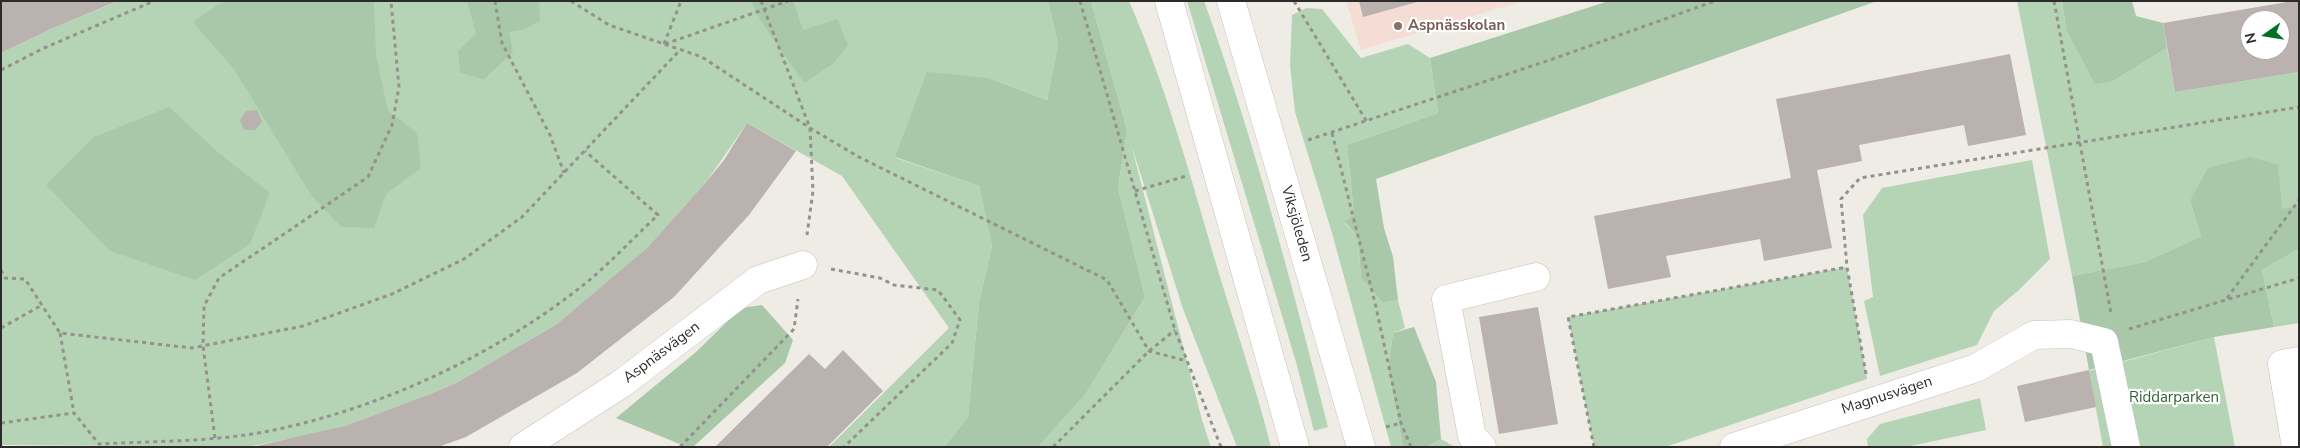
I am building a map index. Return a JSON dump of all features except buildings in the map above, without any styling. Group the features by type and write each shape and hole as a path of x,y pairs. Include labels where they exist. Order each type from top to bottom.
{"main road":[{"path":"1169,1 1296,447"},
{"name":"Viksjöleden","path":"1232,1 1361,447"},
{"name":"Aspnäsvägen","path":"523,447 621,384 758,280 804,265"},
{"path":"1482,447 1472,436 1446,299 1536,277"},
{"name":"Magnusvägen","path":"1734,447 1976,368 2034,335 2071,334 2104,342 2126,447"},
{"path":"2296,447 2282,364 2299,361"}],"path":[{"path":"1,70 44,48 154,1"},
{"path":"215,438 203,346 204,306 219,278 368,177 392,125 399,87 391,1"},
{"path":"495,1 502,43 550,135 564,172"},
{"path":"571,1 609,25 702,57 810,128 859,157 1107,280 1149,351 1186,361"},
{"path":"664,44 681,1"},
{"path":"680,447 794,329 813,191 810,128 761,1"},
{"path":"664,44 788,1"},
{"path":"1080,1 1175,330 1221,447"},
{"path":"1294,1 1367,122"},
{"path":"1308,140 1367,122 1715,1"},
{"path":"2054,1 2111,314"},
{"path":"60,333 192,348 303,326 392,294 464,259 522,217 680,50"},
{"path":"1871,401 1847,267 1841,199 1860,178 2299,106"},
{"path":"1332,133 1376,307 1401,423 1411,447"},
{"path":"1,270 6,278 26,279 60,333 74,413 99,444 215,438 269,431 328,415 430,378 500,343 578,290 658,215 585,150"},
{"path":"1135,191 1186,176"},
{"path":"2227,298 2299,200"},
{"path":"804,265 880,278 894,285 938,290 960,320 952,343 844,447"},
{"path":"1594,447 1568,317 1847,267"},
{"path":"2124,330 2299,278"},
{"path":"1,328 42,305"},
{"path":"1053,447 1149,351 1175,330"},
{"path":"1,423 74,413"}],"shaded area":[{"name":"Aspnässkolan","path":"1346,1 1523,1 1361,50"}],"green space":[{"path":"119,1 1048,1 1058,44 1047,100 988,78 896,158 979,186 992,246 979,302 968,417 944,447 829,447 949,328 842,176 747,123 707,181 646,249 627,266 557,324 456,383 345,426 247,447 1,445 1,53 51,29"},
{"path":"229,1 374,1 376,55 388,111 417,133 421,168 386,194 374,228 341,227 311,195 234,69 193,22 217,5"},
{"path":"467,1 539,1 540,21 525,29 509,32 513,52 484,79 460,73 458,51 476,34"},
{"path":"751,1 793,1 803,30 837,19 848,45 834,63 804,83 761,21"},
{"path":"1048,1 1091,1 1127,130 1118,188 1145,297 1085,395 1038,447 944,447 968,417 979,302 992,246 979,186 895,157 927,72 988,78 1047,100 1058,44"},
{"path":"1091,1 1129,1 1142,32 1176,128 1271,447 1237,447 1183,309 1131,144 1202,420 1211,447 1038,447 1085,395 1145,297 1118,188 1127,130"},
{"path":"1187,1 1204,1 1222,53 1256,159 1328,427 1314,431 1296,362"},
{"path":"1609,1 1877,1 1376,179 1384,228 1393,257 1398,300 1383,303 1361,278 1358,238 1345,222 1354,215 1347,145 1438,113 1430,58"},
{"path":"2017,1 2062,1 2066,29 2113,81 2167,48 2175,92 2299,72 2299,206 2282,210 2190,201 2201,236 2145,262 2072,276"},
{"path":"2062,1 2132,1 2136,16 2163,23 2167,48 2113,81 2095,84 2066,29"},
{"path":"1306,8 1322,9 1361,58 1408,44 1430,58 1438,113 1347,145 1354,216 1345,223 1358,238 1361,278 1383,303 1398,300 1405,328 1393,333 1388,368 1403,447 1391,447 1332,233 1295,112 1290,65 1292,15"},
{"path":"169,107 220,154 270,193 250,244 195,280 110,251 46,185 94,137"},
{"path":"2250,157 2278,165 2282,209 2299,206 2299,249 2262,270 2274,327 2214,337 2089,370 2072,276 2145,262 2201,236 2190,201 2208,168"},
{"path":"2032,160 2050,259 2019,290 1994,311 1977,345 1880,376 1864,301 1873,297 1863,215 1882,188"},
{"path":"2299,249 2299,323 2274,327 2262,270"},
{"path":"1847,267 1867,379 1665,447 1594,447 1568,317"},
{"path":"762,305 793,340 785,363 693,447 687,447 616,418 696,352 741,308"},
{"path":"1414,327 1436,382 1441,439 1427,447 1403,447 1388,368 1393,333"},
{"name":"Riddarparken","path":"2214,337 2235,447 2103,447 2089,371"},
{"path":"1980,398 1986,430 1906,447 1868,447 1867,439 1880,424"},
{"path":"1441,439 1455,447 1427,447"}],"place":[{"name":"Aspnässkolan","path":"1398,26"}]}
